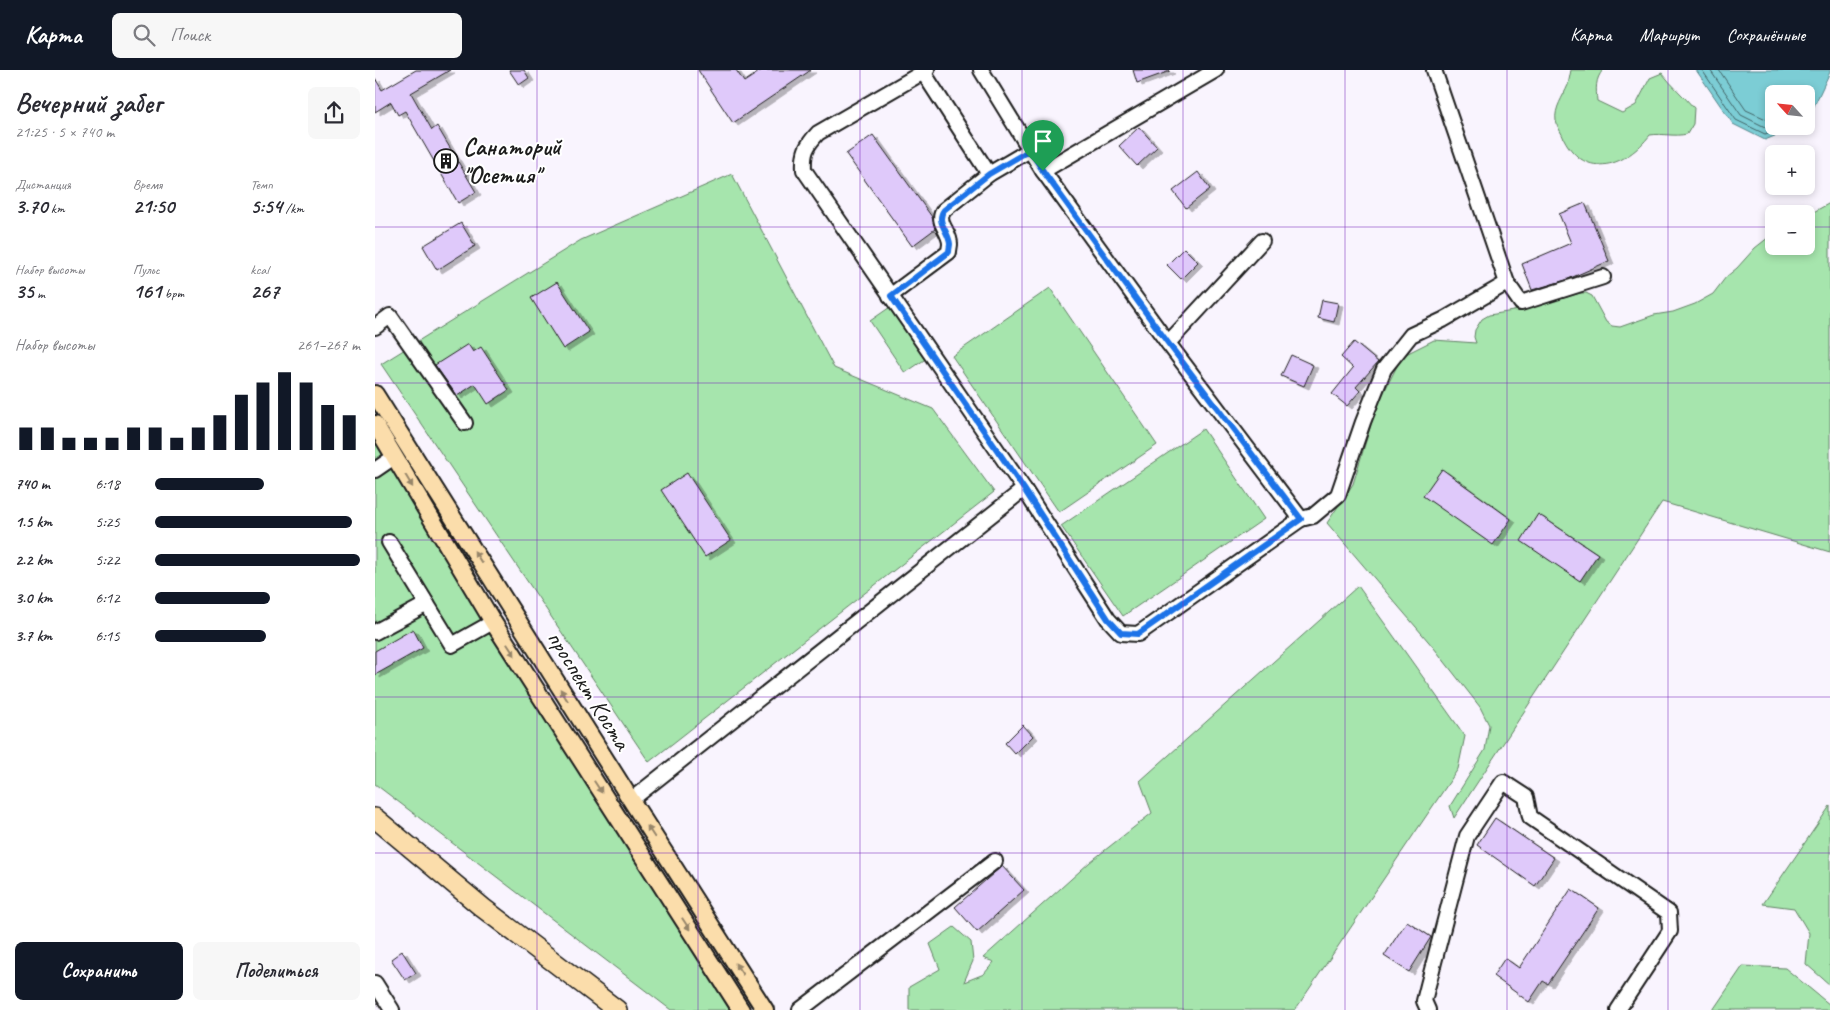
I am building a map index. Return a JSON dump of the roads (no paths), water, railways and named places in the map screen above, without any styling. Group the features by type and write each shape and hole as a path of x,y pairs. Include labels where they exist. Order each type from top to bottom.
{"highway":[{"path":"375,818 483,908 617,1010"}],"main road":[{"name":"проспект Коста","path":"375,394 765,1010"},
{"name":"проспект Коста","path":"375,424 493,622 741,1010"}],"street":[{"path":"981,70 1043,171 1168,343 1301,519"},
{"path":"1043,171 1216,70"},
{"path":"1434,70 1507,282 1521,303 1603,277"},
{"path":"989,174 925,71 818,133 807,144 803,158 804,170 1024,489 1108,619 1121,633 1138,634 1301,519 1313,516 1338,495 1363,422 1384,369 1411,334 1443,320 1507,282"},
{"path":"891,296 949,252 950,243 941,224 941,214 944,210 989,174 1030,150"},
{"path":"1168,343 1262,241"},
{"path":"375,327 390,316 465,423"},
{"path":"375,470 394,457"},
{"path":"631,800 1024,489"},
{"path":"389,542 452,645 493,622"},
{"path":"375,632 427,604"},
{"path":"1428,1010 1424,1001 1467,836 1503,782 1526,797 1530,817 1669,913 1671,931 1618,1010"},
{"path":"800,1010 995,861"},
{"path":"375,983 392,1010"}],"water":[{"path":"1696,70 1830,70 1815,104 1815,85 1765,85 1765,135 1777,135 1765,140 1733,124"}],"place":[{"name":"Санаторий \"Осетия\"","path":"446,161"}]}
